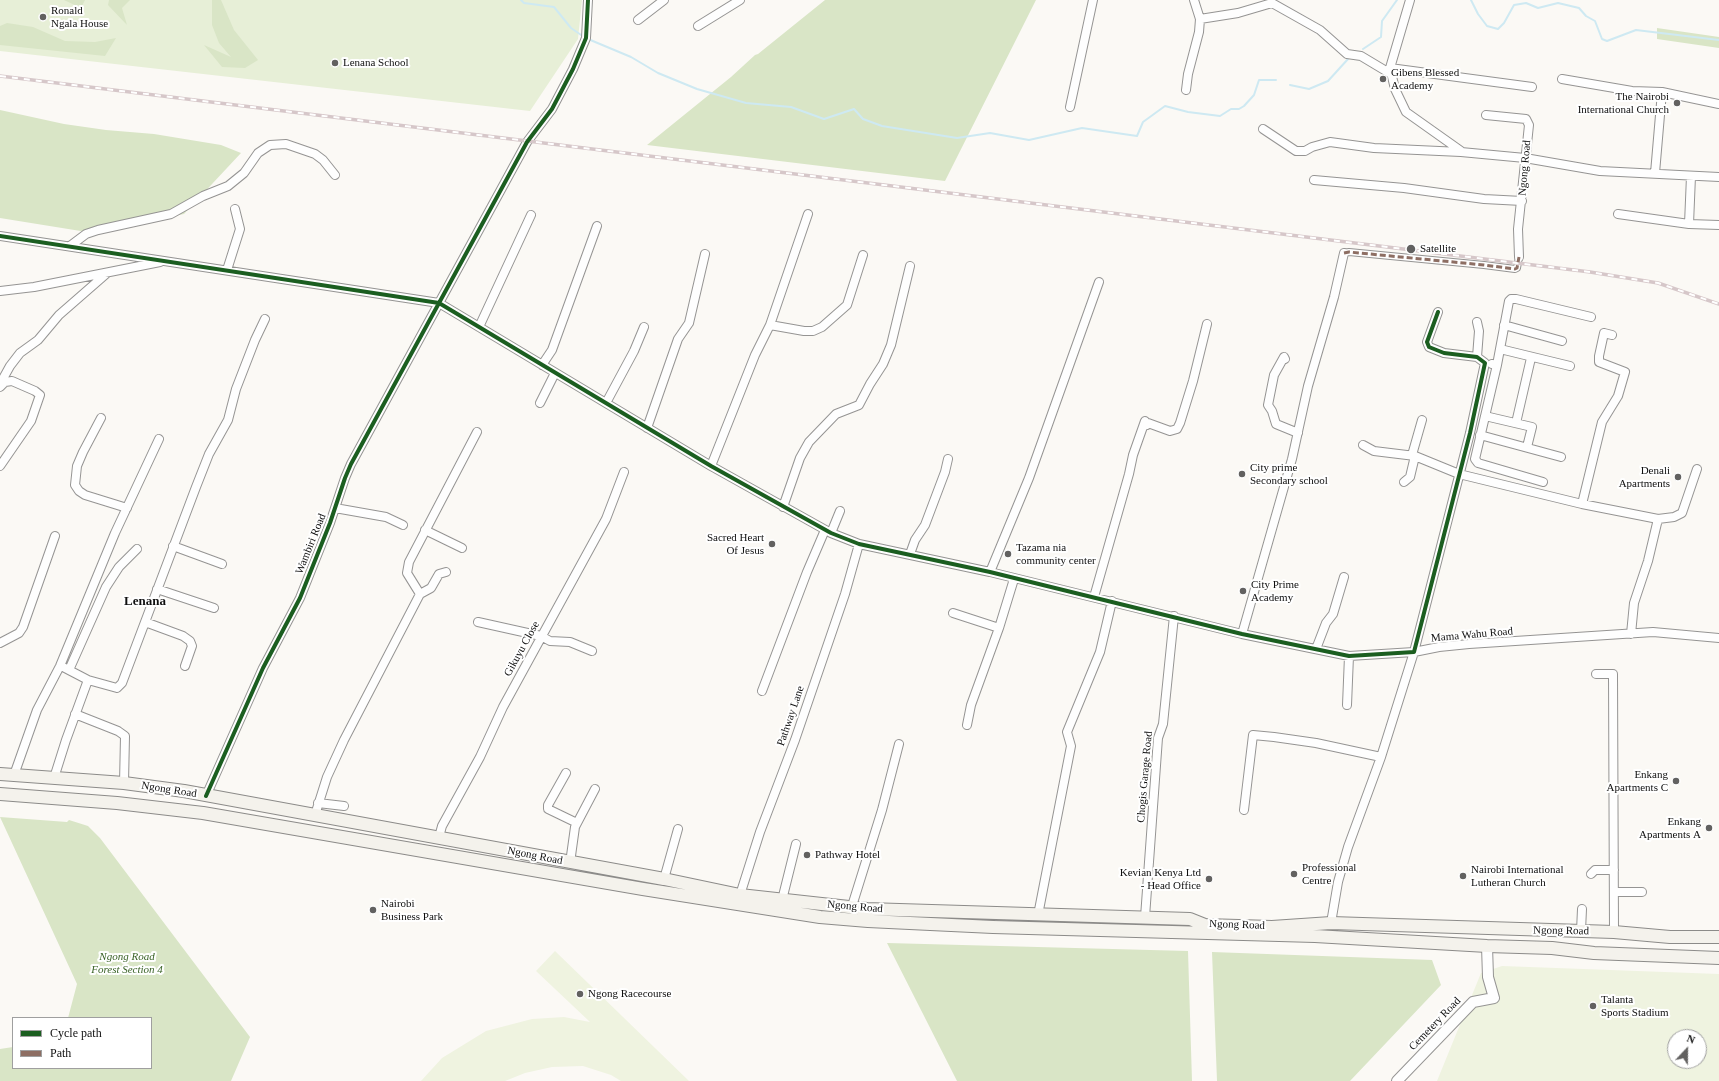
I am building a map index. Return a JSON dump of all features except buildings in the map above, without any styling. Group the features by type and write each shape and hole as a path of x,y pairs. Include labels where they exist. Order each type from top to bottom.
{"main road":[{"name":"Ngong Road","path":"0,774 124,783 315,815 570,863 664,879 740,895 852,906 867,909 1038,915 1190,918 1205,925 1272,927 1331,923 1614,932 1670,937 1719,937"},
{"path":"32,796 28,793 27,785 30,779 35,776"},
{"name":"Ngong Road","path":"0,794 117,803 203,813 644,889 820,917 868,921 993,927 1315,936 1487,946 1552,948 1594,953 1719,958"},
{"path":"203,813 206,796"},
{"path":"1670,937 1687,946 1688,949 1686,957"}],"street":[{"name":"Wambiri Road","path":"206,796 263,668 300,598 351,464 528,142 552,109 573,69 586,38 588,0"},
{"path":"638,20 664,0"},
{"path":"698,26 740,0"},
{"path":"1070,107 1094,0"},
{"path":"1186,90 1188,74 1197,43 1200,19 1194,0"},
{"path":"1410,0 1390,71 1401,104 1406,112 1461,152"},
{"path":"1200,19 1238,13 1272,3 1320,30 1347,54 1361,56 1390,71 1532,87"},
{"path":"1562,79 1632,91 1662,92 1719,104"},
{"path":"1655,173 1662,92"},
{"name":"Ngong Road","path":"1486,114 1526,119 1529,125 1518,229 1519,257"},
{"path":"1263,129 1296,151 1305,151 1312,147 1330,142 1374,148 1461,152 1525,158 1600,170 1719,178"},
{"path":"70,246 86,234 171,214 203,196 228,186 244,173 258,153 270,145 286,144 315,154 324,160 335,174"},
{"path":"1689,224 1691,176"},
{"path":"1314,180 1404,188 1484,199 1522,201"},
{"path":"227,270 240,229 235,209"},
{"path":"711,466 755,355 770,325 808,214"},
{"path":"1618,214 1689,224 1719,225"},
{"path":"478,327 532,215"},
{"path":"542,365 552,350 597,226"},
{"path":"0,236 440,303"},
{"path":"1242,634 1292,459 1308,386 1332,304 1344,254 1350,252 1484,265 1514,270 1518,268 1519,257"},
{"path":"647,428 678,339 689,323 705,254"},
{"path":"770,325 804,331 813,331 822,327 848,304 863,255"},
{"path":"0,291 23,289 107,274 168,261"},
{"path":"782,507 800,458 809,442 836,414 859,405 883,364 892,345 910,266"},
{"path":"0,386 10,366 20,353 38,340 59,315 107,274"},
{"path":"990,572 1029,478 1099,282"},
{"path":"1542,482 1478,463 1475,459 1497,365 1509,301 1513,298 1591,317"},
{"name":"Mama Wahu Road","path":"440,303 647,428 782,507 828,532 858,544 990,572 1014,579 1174,616 1242,634 1348,656 1414,652 1439,647 1469,644 1653,632 1719,638"},
{"path":"1438,312 1427,342 1429,347 1444,353 1477,357 1485,363 1497,365"},
{"path":"60,666 88,680 117,688 122,683 156,589 209,454 228,420 236,389 255,340 265,320"},
{"path":"1477,322 1479,331 1477,357"},
{"path":"1094,597 1133,455 1146,421 1147,425 1148,423 1170,431 1177,429 1193,381 1207,324"},
{"path":"1504,325 1562,341"},
{"path":"606,403 634,351 644,327"},
{"path":"1582,504 1602,422 1618,396 1625,372 1599,362 1604,333 1612,335"},
{"path":"1500,349 1531,358 1570,366"},
{"path":"1285,359 1284,357 1274,375 1268,405 1272,411 1276,424 1298,433"},
{"path":"1516,423 1531,358"},
{"path":"1331,923 1338,882 1346,854 1381,757 1414,652 1470,433 1485,363"},
{"path":"540,403 555,373"},
{"path":"0,386 5,382 12,381 35,391 40,396 31,421 0,466"},
{"path":"1485,416 1532,427 1527,447"},
{"path":"101,418 82,452 75,485 79,491 85,495 127,508"},
{"path":"1404,482 1410,477 1422,420"},
{"path":"420,594 407,573 407,568 425,530 477,432"},
{"path":"1480,435 1561,457"},
{"path":"14,775 37,710 60,666 127,508 159,439"},
{"path":"1362,445 1374,451 1414,455 1459,474 1582,504 1658,519 1674,517 1682,513 1697,469"},
{"path":"910,554 914,540 927,518 945,472 948,459"},
{"name":"Gikuyu Close","path":"439,838 442,826 456,798 480,757 541,636 606,519 624,472"},
{"path":"335,508 386,517 403,525"},
{"path":"762,691 807,572 840,511"},
{"path":"1631,634 1634,603 1648,561 1658,519"},
{"path":"425,530 462,548"},
{"path":"0,643 19,633 23,627 55,536"},
{"name":"Pathway Lane","path":"740,895 760,832 795,740 845,594 858,544"},
{"path":"173,546 222,564"},
{"path":"69,670 106,587 119,566 137,549"},
{"path":"315,815 326,778 347,733 420,594 432,587 439,574 446,572"},
{"path":"1316,649 1326,623 1333,614 1344,577"},
{"path":"967,725 971,705 999,628 1014,579"},
{"path":"156,589 214,608"},
{"path":"1038,915 1071,746 1067,732 1100,652 1112,601"},
{"path":"953,613 999,628"},
{"name":"Chogis Garage Road","path":"1145,917 1158,738 1162,724 1174,616"},
{"path":"145,622 183,636 190,641 192,646 185,666"},
{"path":"478,622 541,636 550,641 570,642 592,651"},
{"path":"1347,705 1348,656"},
{"path":"1596,674 1613,674 1614,932"},
{"path":"54,778 88,680"},
{"path":"75,714 118,731 125,736 124,783"},
{"path":"1244,810 1254,736 1274,736 1316,743 1381,757"},
{"path":"852,906 882,810 899,744"},
{"path":"566,773 548,805 548,809 577,823"},
{"path":"570,863 573,834 577,823 595,790"},
{"path":"318,803 344,806"},
{"path":"664,879 678,829"},
{"path":"782,900 796,844"},
{"path":"1591,874 1595,870 1614,870"},
{"path":"1614,892 1642,892"},
{"path":"1581,931 1582,909"},
{"name":"Cemetery Road","path":"1397,1081 1473,1002 1494,998 1488,977 1487,946"}],"green space":[{"name":"Lenana School","path":"0,0 582,0 578,39 530,111 0,51"},
{"path":"64,0 85,0 81,8"},
{"path":"109,0 130,0 122,8 127,25 108,5"},
{"path":"212,0 221,0 234,30 258,60 245,68 222,67 204,45 231,57 219,43 212,25"},
{"path":"825,0 1036,0 945,181 647,145 731,77 755,55"},
{"path":"7,23 33,27 65,41 95,42 116,38 105,56 0,45 0,26"},
{"path":"1657,28 1719,37 1719,48 1657,39"},
{"path":"0,110 64,124 106,130 154,134 221,145 241,153 184,214 93,233 0,218"},
{"name":"Ngong Road Forest Section 4","path":"0,817 67,822 69,820 88,826 100,838 250,1037 231,1081 0,1081 0,1049 12,1047 12,1069 152,1069 152,1017 68,1017 77,984"},
{"path":"887,943 1188,951 1192,1081 957,1081"},
{"name":"Ngong Racecourse","path":"555,951 689,1081 621,1081 611,1075 583,1066 552,1067 525,1073 505,1081 421,1081 442,1058 486,1031 532,1019 564,1017 590,1022 536,971"},
{"path":"1212,952 1432,960 1441,985 1350,1081 1217,1081"},
{"name":"Talanta Sports Stadium","path":"1502,966 1719,974 1719,1081 1437,1081 1481,973"}],"waterway":[{"path":"521,0 524,3 554,7 571,28 584,37"},
{"path":"1363,49 1381,37 1382,21 1397,0"},
{"path":"1471,0 1478,14 1487,26 1498,29 1504,23 1514,5 1526,3 1538,8 1558,3 1579,8 1586,16 1595,21 1602,39 1607,41 1636,30 1719,40"},
{"path":"588,39 631,57 658,73 697,89 746,103 791,107 824,119 854,109 863,119 882,126 957,138 990,133 1029,140 1082,128 1137,136 1143,122 1165,106 1188,112 1220,116 1231,109 1239,109 1244,106 1254,95 1259,80 1276,80"},
{"path":"1290,85 1309,89 1328,81 1348,59"}],"railway":[{"path":"0,76 1590,272 1658,283 1719,304"}],"marked path":[{"path":"1344,253 1349,252 1515,269 1517,268 1519,257"}],"cycle path":[{"path":"206,796 263,668 300,598 330,523 351,464 527,142 552,109 573,69 586,38 588,0"},
{"path":"0,236 439,303 711,466 831,533 859,544 990,572 1242,634 1349,656 1414,652 1470,433 1485,363 1477,357 1444,353 1429,347 1427,342 1438,312"}],"place":[{"name":"Ronald Ngala House","path":"43,17"},
{"name":"Lenana School","path":"335,63"},
{"name":"Gibens Blessed Academy","path":"1383,79"},
{"name":"The Nairobi International Church","path":"1677,103"},
{"name":"Satellite","path":"1411,249"},
{"name":"City prime Secondary school","path":"1242,474"},
{"name":"Denali Apartments","path":"1678,477"},
{"name":"Sacred Heart Of Jesus","path":"772,544"},
{"name":"Tazama nia community center","path":"1008,554"},
{"name":"City Prime Academy","path":"1243,591"},
{"name":"Enkang Apartments C","path":"1676,781"},
{"name":"Enkang Apartments A","path":"1709,828"},
{"name":"Pathway Hotel","path":"807,855"},
{"name":"Professional Centre","path":"1294,874"},
{"name":"Nairobi International Lutheran Church","path":"1463,876"},
{"name":"Kevian Kenya Ltd - Head Office","path":"1209,879"},
{"name":"Nairobi Business Park","path":"373,910"},
{"name":"Ngong Racecourse","path":"580,994"},
{"name":"Talanta Sports Stadium","path":"1593,1006"}],"district":[{"name":"Lenana","path":"145,602"}]}
